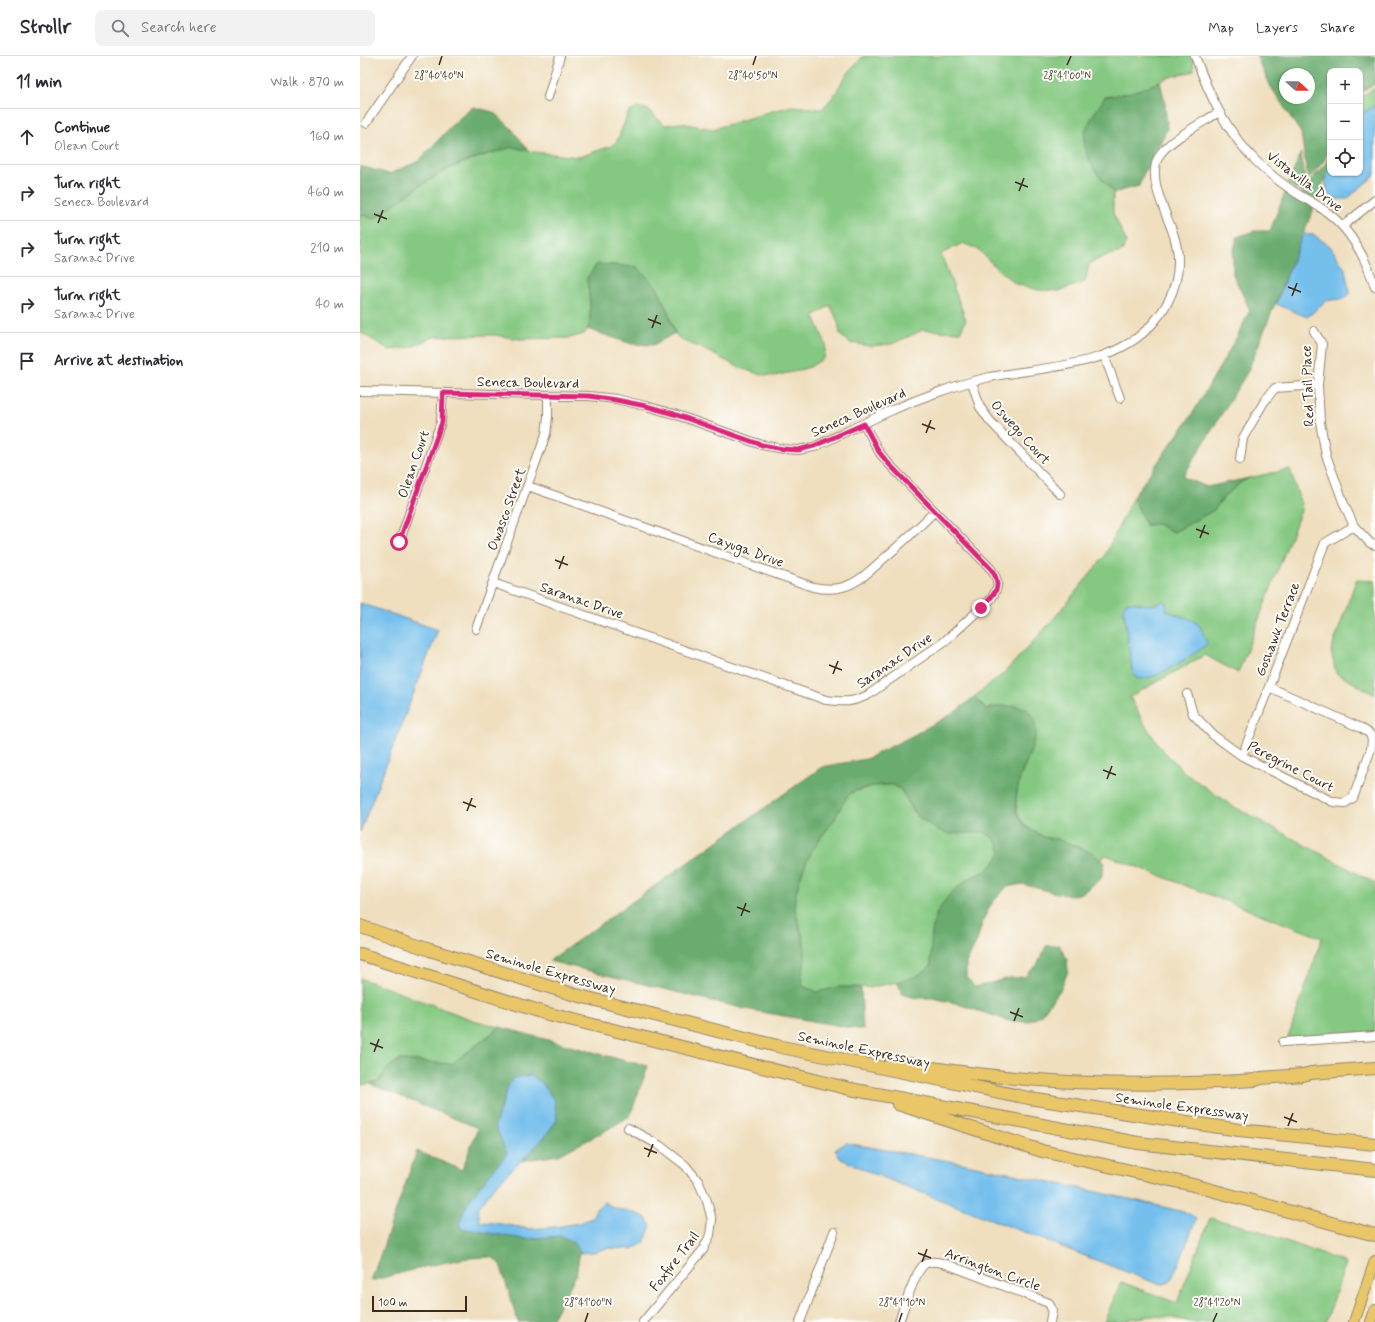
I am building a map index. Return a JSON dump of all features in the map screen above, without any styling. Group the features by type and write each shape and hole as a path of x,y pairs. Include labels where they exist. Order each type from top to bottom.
{"highway":[{"name":"Seminole Expressway","path":"360,926 572,994 777,1046 1029,1098 1239,1130 1375,1144"},
{"path":"360,954 545,1013 850,1089 1138,1143 1375,1170"},
{"path":"688,1024 710,1024 827,1049 927,1068 1017,1080 1069,1083 1158,1083 1172,1080 1216,1077 1252,1076 1262,1078 1375,1068"},
{"path":"1304,1075 1312,1077 1375,1076"},
{"path":"850,1089 1042,1151 1193,1185 1375,1236"}],"main road":[{"path":"1354,1322 1375,1261"},
{"path":"1371,1322 1375,1310"}],"street":[{"path":"366,123 412,56"},
{"path":"548,97 560,56"},
{"name":"Vistawilla Drive","path":"1195,56 1212,99 1238,141 1256,162 1281,183 1322,208 1343,226 1360,249 1369,268 1375,286"},
{"name":"Seneca Boulevard","path":"360,391 589,396 646,406 674,414 762,445 798,450 814,446 939,392 990,378 1085,361 1104,356 1141,336 1166,306 1174,291 1178,254 1174,236 1156,182 1155,169 1159,155 1172,143 1219,112"},
{"path":"1343,226 1374,203"},
{"name":"Red Tail Place","path":"1314,331 1322,344 1318,385 1320,422 1326,456 1354,526 1370,543 1375,545"},
{"path":"1104,356 1120,398"},
{"name":"Oswego Court","path":"972,382 980,407 990,421 1060,494"},
{"path":"1240,459 1243,438 1264,402 1275,388 1318,385"},
{"name":"Olean Court","path":"399,542 442,422 443,393"},
{"name":"Owasco Street","path":"476,629 546,434 548,395"},
{"name":"Saranac Drive","path":"493,582 826,700 839,702 855,701 868,695 945,641 986,604 996,591 998,584 996,576 991,569 888,463 879,452 864,424"},
{"name":"Cayuga Drive","path":"528,486 822,589 843,587 852,584 899,546 935,511"},
{"name":"Goshawk Terrace","path":"1242,756 1325,543 1354,526"},
{"name":"Peregrine Court","path":"1187,694 1193,714 1213,735 1242,756 1333,802 1345,803 1353,798 1371,749 1372,740 1370,734 1361,728 1269,686"},
{"path":"1283,1042 1375,1036"},
{"name":"Foxfire Trail","path":"628,1128 659,1145 685,1165 698,1181 708,1201 712,1220 710,1235 703,1250 642,1322"},
{"path":"800,1322 834,1232"},
{"name":"Arrington Circle","path":"899,1322 910,1291 920,1270 924,1264 936,1261 1049,1303 1052,1310 1050,1322"}],"green space":[{"path":"863,56 1191,56 1194,71 1163,79 1149,87 1128,94 1105,97 1102,179 1113,191 1113,213 1126,241 1122,252 1105,256 1089,264 1085,282 1059,291 1038,290 1016,284 997,269 979,250 963,243 941,254 966,320 960,332 923,330 892,344 870,346 850,343 840,335 838,322 830,305 814,316 826,345 824,358 810,367 792,372 774,376 758,374 738,367 699,347 683,341 676,335 667,309 637,267 597,264 587,278 590,303 590,326 584,334 570,338 520,339 494,335 433,337 412,347 390,350 360,332 360,214 374,219 424,183 448,169 470,160 512,147 534,152 579,157 611,146 617,141 628,113 638,107 647,109 665,125 681,123 713,129 792,106 822,109 833,97 845,77"},
{"path":"1256,56 1375,56 1375,84 1363,91 1363,68 1327,68 1327,154 1324,161 1308,179 1301,133 1282,104 1315,104 1315,68 1279,68 1279,99 1271,87"},
{"path":"1160,81 1165,103 1167,129 1143,175 1139,186 1113,193 1089,160 1084,138 1086,128 1105,97 1147,87"},
{"path":"1375,88 1375,105 1363,114 1363,104 1363,95"},
{"path":"473,107 493,112 511,128 529,151 512,147 470,160 448,169 424,183 374,219 360,214 360,166 389,174 419,161 455,122"},
{"path":"1301,153 1305,179 1309,182 1327,161 1327,174 1316,201 1288,184"},
{"path":"1286,190 1314,207 1248,371 1183,477 1207,487 1249,478 1240,483 1223,498 1214,510 1174,532 1157,524 1146,525 1133,497 1193,413 1237,337 1250,310 1233,274 1233,254 1237,237 1254,231 1270,231"},
{"path":"597,264 637,267 657,287 667,309 675,333 653,345 632,344 587,329 589,325 590,312 587,278"},
{"path":"1290,469 1302,508 1238,673 1205,655 1130,697 1142,720 1160,747 1186,774 1231,805 1375,883 1375,1032 1288,1038 1322,938 1106,855 1100,859 1082,848 1043,837 1033,831 1024,823 1018,814 1016,804 1019,783 1031,751 1001,706 986,709 974,697 1004,673 1051,622 1104,557 1133,497 1146,525 1157,524 1174,532 1214,510 1223,498 1240,483 1249,478","holes":["1135,602 1146,605 1166,603 1167,611 1192,620 1204,647 1156,675 1132,670 1123,608"]},
{"path":"1356,580 1375,581 1375,695 1336,673 1331,651"},
{"path":"974,697 986,709 1001,706 1016,706 1027,709 1035,719 1036,734 1031,751 1019,778 1016,798 1017,813 1025,826 1045,838 1057,839 1093,853 1105,863 1101,879 1082,893 1071,896 1022,884 1007,887 990,906 982,923 977,941 966,963 966,977 975,987 1010,978 1024,977 1037,965 1046,946 1059,945 1067,958 1068,971 1061,989 1039,1017 1027,1022 1009,1021 955,1003 933,998 918,998 903,995 897,982 917,976 931,966 934,925 942,904 959,886 988,869 995,862 1001,852 996,840 985,832 951,834 929,825 915,812 903,791 893,785 877,785 863,788 852,792 847,797 834,821 812,851 799,882 795,898 795,910 805,951 805,961 801,976 802,984 804,987 818,992 839,987 861,988 863,1030 745,1009 549,961 822,767 866,759 955,712"},
{"path":"893,785 901,790 912,810 919,818 935,828 950,834 985,832 996,840 1001,852 996,862 985,872 975,875 937,911 932,933 931,966 917,976 904,981 871,987 839,987 818,992 804,987 801,982 801,976 804,967 805,950 803,936 796,916 794,899 806,860 835,819 838,810 850,793 873,786"},
{"path":"360,978 473,1020 500,1027 452,1064 399,1060 387,1069 378,1082 362,1085 360,1084"},
{"path":"500,1027 648,1066 630,1116 600,1134 558,1155 521,1161 542,1140 557,1120 554,1100 542,1083 509,1084 495,1125 507,1153 497,1168 480,1185 460,1228 524,1239 561,1236 573,1242 580,1251 576,1275 550,1322 518,1322 500,1264 492,1257 467,1258 423,1267 371,1281 417,1151 462,1170 478,1128 370,1084 378,1082 387,1069 399,1060 452,1064"},
{"path":"1210,1218 1254,1229 1346,1263 1326,1322 1190,1322 1170,1317 1152,1316 1130,1319 1127,1322 1104,1322 1121,1282 1177,1303"}],"water":[{"path":"1375,105 1375,175 1347,199 1336,199 1326,193 1327,174 1327,176 1363,176 1363,114"},
{"path":"1303,234 1314,235 1330,246 1345,269 1350,294 1340,299 1325,302 1307,317 1276,304"},
{"path":"1163,601 1166,603 1167,611 1192,620 1200,626 1207,643 1204,647 1190,656 1160,673 1143,679 1136,678 1132,670 1123,608 1126,602 1153,605"},
{"path":"360,603 438,630 360,832"},
{"path":"530,1075 542,1083 554,1100 557,1120 542,1140 493,1188 478,1208 480,1222 530,1229 555,1227 579,1223 592,1218 596,1209 604,1202 616,1209 630,1211 645,1217 651,1226 644,1243 633,1249 607,1248 593,1252 581,1253 573,1242 561,1236 524,1239 460,1228 461,1219 470,1199 507,1154 495,1125 509,1084 514,1078"},
{"path":"846,1143 967,1164 1143,1202 1188,1213 1196,1219 1178,1266 1170,1282 1160,1285 874,1174 841,1159 835,1150"}],"route":[{"path":"399,542 442,422 443,393 589,396 616,400 646,406 674,414 762,445 783,449 798,450 814,446 864,424 879,452 888,463 991,569 996,576 998,584 996,591 991,599 981,608"}]}
